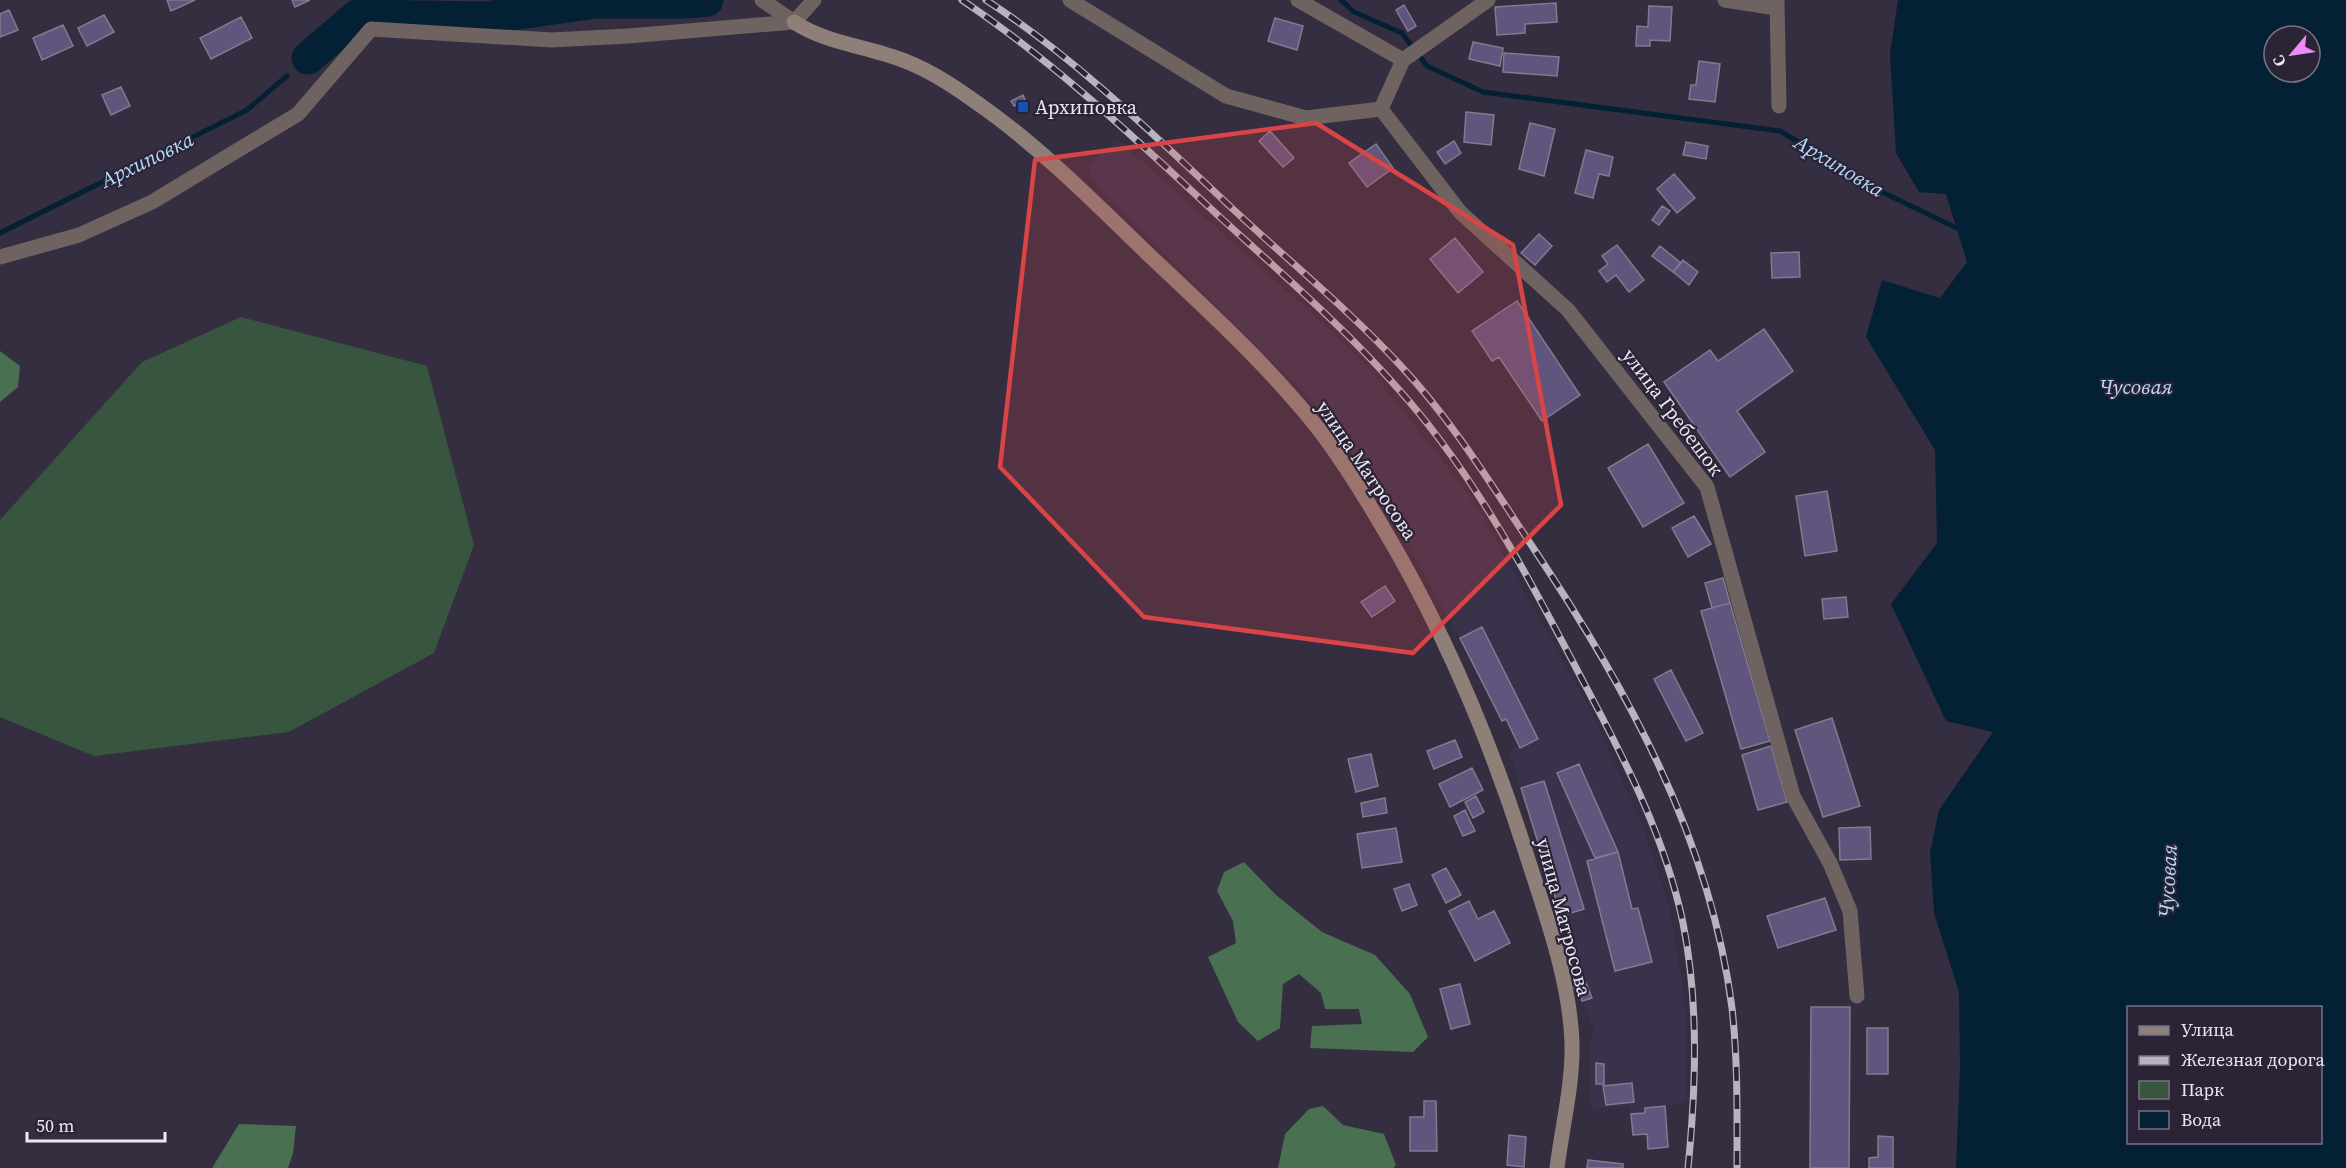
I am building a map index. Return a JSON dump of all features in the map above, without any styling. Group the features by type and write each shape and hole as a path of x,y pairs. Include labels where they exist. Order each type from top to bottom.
{"street":[{"path":"0,257 80,235 152,202 298,114 370,29 552,40 628,36 794,22 814,0"},
{"path":"1070,0 1226,96 1306,118 1381,109 1403,60 1421,45 1488,0"},
{"path":"1298,0 1403,60"},
{"path":"1725,0 1777,4 1779,106"},
{"path":"762,1 794,22"},
{"name":"улица Матросова","path":"794,22 822,37 876,51 919,67 986,109 1041,153 1073,180 1244,348 1317,428 1359,488 1417,585 1442,634 1510,804 1547,920 1562,982 1572,1044 1557,1168"},
{"name":"улица Гребешок","path":"1381,109 1460,212 1568,310 1707,487 1792,796 1830,863 1850,911 1857,996"}],"highlighted area":[{"path":"1316,123 1513,245 1561,505 1413,653 1144,617 1000,467 1035,160"}],"shaded area":[{"path":"1117,139 1327,327 1366,365 1448,467 1481,513 1572,677 1599,728 1643,827 1670,909 1686,1020 1687,1102 1665,1106 1668,1147 1648,1149 1647,1134 1633,1135 1630,1106 1591,1109 1589,1043 1594,1028 1574,986 1577,985 1561,916 1509,751 1518,745 1506,720 1502,721 1460,638 1408,546 1384,511 1335,428 1316,405 1104,194 1090,175 1090,165"}],"green space":[{"path":"241,317 427,366 474,545 434,653 289,732 94,756 0,717 0,520 142,362"},
{"path":"0,351 20,366 18,387 0,402"},
{"path":"1244,862 1276,895 1322,932 1375,955 1410,994 1428,1037 1413,1052 1310,1048 1312,1026 1362,1024 1359,1009 1325,1009 1321,993 1299,974 1283,984 1280,1028 1258,1041 1238,1022 1208,957 1236,943 1233,921 1217,891 1224,872"},
{"path":"1323,1106 1343,1125 1384,1134 1396,1165 1393,1168 1278,1168 1285,1134 1309,1109"},
{"path":"239,1124 296,1126 293,1153 288,1168 212,1168"}],"water":[{"name":"Чусовая","path":"1898,0 2346,0 2346,1168 1956,1168 1960,1069 1959,992 1934,913 1930,853 1939,810 1993,732 1946,721 1891,604 1937,543 1935,450 1866,337 1882,280 1940,298 1967,262 1946,194 1919,192 1896,153 1890,54"}],"building":[{"path":"167,0 195,0 171,11"},
{"path":"292,0 310,0 295,7"},
{"path":"1556,3 1557,22 1525,24 1525,33 1497,35 1495,7"},
{"path":"1404,5 1416,26 1408,31 1396,10"},
{"path":"1649,6 1672,7 1670,41 1650,40 1650,46 1636,46 1637,26 1648,27"},
{"path":"9,10 18,30 0,37 0,14"},
{"path":"104,15 114,32 87,46 78,28"},
{"path":"241,17 252,38 211,59 200,38"},
{"path":"1275,18 1303,26 1297,50 1268,41"},
{"path":"63,25 73,46 42,60 33,38"},
{"path":"1473,42 1503,48 1500,66 1469,59"},
{"path":"1504,53 1559,57 1557,76 1503,72"},
{"path":"1699,61 1720,64 1715,102 1689,99 1691,85 1696,85"},
{"path":"121,87 130,106 111,115 102,95"},
{"path":"1023,95 1025,100 1014,106 1011,101"},
{"path":"1466,112 1494,115 1491,145 1464,142"},
{"path":"1530,123 1555,129 1544,176 1519,169"},
{"path":"1270,131 1294,158 1283,167 1259,141"},
{"path":"1454,141 1461,153 1445,164 1437,152"},
{"path":"1686,142 1708,146 1706,159 1683,155"},
{"path":"1376,144 1393,168 1367,187 1349,163"},
{"path":"1586,150 1613,157 1609,176 1599,174 1593,198 1575,193"},
{"path":"1674,174 1695,198 1677,213 1657,189"},
{"path":"1662,206 1670,211 1659,225 1652,220"},
{"path":"1539,234 1552,246 1535,265 1521,253"},
{"path":"1455,238 1483,272 1458,293 1430,259"},
{"path":"1617,245 1644,280 1629,292 1616,275 1607,282 1599,271 1608,264 1602,256"},
{"path":"1660,246 1681,263 1673,272 1652,256"},
{"path":"1799,252 1800,277 1772,278 1771,253"},
{"path":"1683,260 1698,272 1689,285 1673,272"},
{"path":"1517,301 1580,395 1542,421 1499,357 1492,361 1472,331"},
{"path":"1764,329 1793,371 1737,411 1765,452 1730,477 1664,382 1710,350 1718,361"},
{"path":"1648,444 1684,503 1643,527 1608,468"},
{"path":"1827,491 1837,551 1805,556 1796,496"},
{"path":"1694,516 1711,544 1688,557 1672,528"},
{"path":"1723,578 1730,603 1712,608 1705,583"},
{"path":"1385,586 1395,601 1372,617 1361,602"},
{"path":"1846,597 1848,617 1824,619 1822,599"},
{"path":"1730,603 1770,741 1741,749 1701,611"},
{"path":"1482,627 1538,739 1520,748 1506,719 1502,721 1460,638"},
{"path":"1671,670 1703,733 1686,741 1654,679"},
{"path":"1832,718 1860,806 1823,817 1795,730"},
{"path":"1455,740 1462,757 1434,769 1427,751"},
{"path":"1771,746 1787,802 1758,810 1742,755"},
{"path":"1371,754 1378,786 1356,792 1348,759"},
{"path":"1579,764 1618,852 1595,858 1557,773"},
{"path":"1472,768 1483,790 1450,807 1439,784"},
{"path":"1544,781 1584,909 1561,916 1521,788"},
{"path":"1476,796 1484,812 1473,818 1465,802"},
{"path":"1385,798 1387,813 1363,817 1361,803"},
{"path":"1465,810 1475,831 1463,836 1454,816"},
{"path":"1870,827 1871,859 1840,860 1839,828"},
{"path":"1396,828 1402,862 1362,868 1357,834"},
{"path":"1618,852 1632,909 1638,908 1652,962 1615,971 1587,861"},
{"path":"1446,868 1461,895 1446,903 1432,875"},
{"path":"1409,884 1417,905 1402,911 1394,889"},
{"path":"1825,898 1836,930 1778,948 1767,916"},
{"path":"1469,901 1478,919 1494,911 1510,943 1475,961 1449,911"},
{"path":"1584,978 1592,998 1582,1001 1580,995 1577,996 1574,986 1577,985 1575,981"},
{"path":"1460,984 1470,1024 1451,1029 1440,989"},
{"path":"1811,1007 1850,1007 1849,1168 1810,1168"},
{"path":"1867,1028 1888,1028 1888,1074 1867,1074"},
{"path":"1596,1063 1604,1064 1604,1084 1596,1084"},
{"path":"1632,1083 1634,1102 1606,1105 1603,1086"},
{"path":"1424,1101 1436,1101 1437,1151 1410,1151 1410,1117 1424,1117"},
{"path":"1665,1106 1668,1147 1648,1149 1647,1134 1633,1135 1631,1114 1645,1113 1645,1108"},
{"path":"1509,1135 1526,1137 1524,1167 1507,1165"},
{"path":"1878,1136 1893,1137 1893,1168 1869,1168 1869,1158 1878,1157"},
{"path":"1588,1160 1623,1164 1623,1168 1587,1168"}],"waterway":[{"name":"Архиповка","path":"308,58 357,16 485,18 596,2 707,0"},
{"name":"Архиповка","path":"1341,0 1354,12 1402,33 1427,66 1483,92 1780,131 1884,193 1961,230"},
{"name":"Архиповка","path":"0,233 247,110 287,76"}],"railway":[{"path":"962,0 1031,50 1097,105 1337,325 1391,380 1440,440 1499,528 1551,620 1629,770 1666,860 1683,923 1692,984 1694,1076 1688,1168"},
{"path":"986,0 1052,47 1115,100 1381,345 1419,386 1453,430 1567,599 1631,709 1659,766 1684,824 1705,884 1721,945 1732,1008 1736,1068 1737,1168"}],"place":[{"name":"Архиповка","path":"1023,107"}]}
